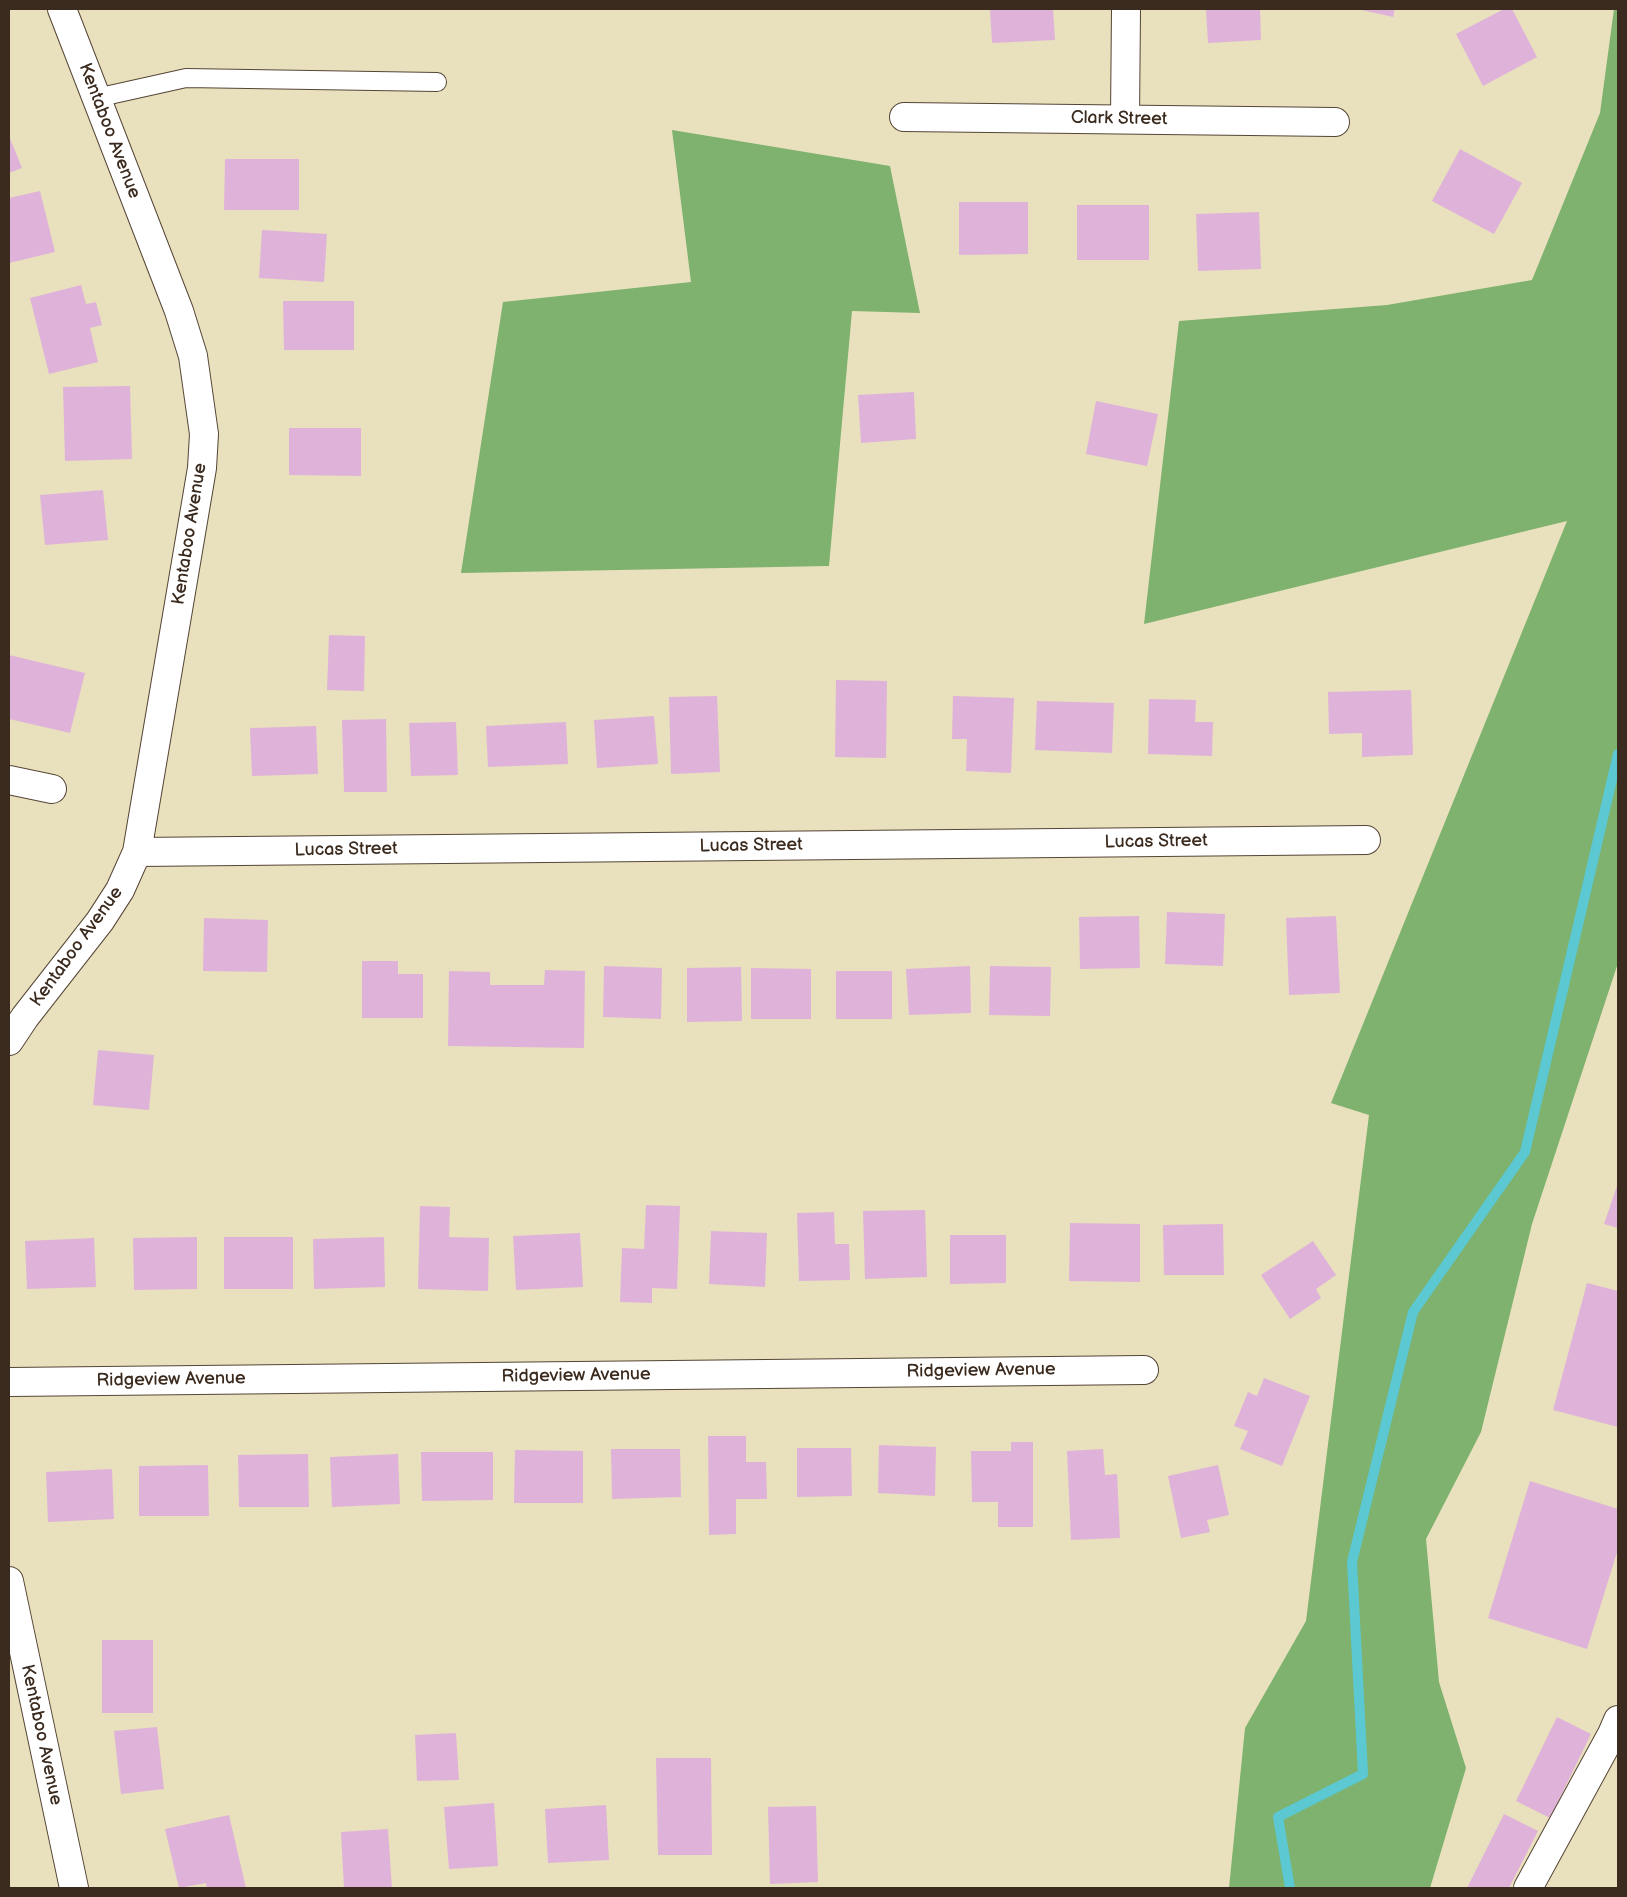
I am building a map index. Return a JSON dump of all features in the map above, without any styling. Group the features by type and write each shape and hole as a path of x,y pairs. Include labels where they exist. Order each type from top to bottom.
{"street":[{"name":"Kentaboo Avenue","path":"9,1042 100,921 120,890 137,852 202,468 204,434 193,356 179,311 62,9"},
{"path":"1125,119 1126,9"},
{"name":"Clark Street","path":"904,117 1335,122"},
{"path":"9,780 52,789"},
{"name":"Lucas Street","path":"137,852 1366,840"},
{"name":"Ridgeview Avenue","path":"9,1382 1144,1370"},
{"name":"Kentaboo Avenue","path":"9,1581 74,1888"},
{"path":"1528,1888 1618,1720"}],"lane":[{"path":"96,98 186,78 437,82"}],"green space":[{"path":"1614,9 1618,9 1618,963 1532,1224 1481,1432 1426,1539 1439,1682 1466,1768 1430,1888 1229,1888 1245,1728 1306,1621 1369,1115 1331,1103 1567,521 1144,624 1179,321 1387,305 1532,280 1600,113"},
{"path":"672,130 890,166 920,313 852,311 829,566 461,573 503,302 691,282"}],"building":[{"path":"990,9 1053,9 1055,40 992,43"},
{"path":"1206,9 1260,9 1261,40 1208,43"},
{"path":"1357,9 1395,9 1393,17"},
{"path":"1504,9 1512,9 1537,57 1483,86 1456,34"},
{"path":"9,136 22,168 9,173"},
{"path":"1460,149 1522,183 1494,234 1432,201"},
{"path":"225,159 299,159 299,210 224,210"},
{"path":"40,191 55,252 9,263 9,198"},
{"path":"959,202 1028,202 1028,254 959,255"},
{"path":"1077,205 1149,205 1149,260 1077,260"},
{"path":"1259,212 1261,269 1198,271 1196,214"},
{"path":"262,230 327,234 324,282 259,278"},
{"path":"81,285 86,304 96,302 102,325 90,328 98,362 49,374 30,298"},
{"path":"283,301 354,301 354,350 284,350"},
{"path":"130,386 132,459 65,461 63,387"},
{"path":"914,392 916,439 861,443 858,395"},
{"path":"1096,401 1158,414 1147,466 1086,454"},
{"path":"289,428 361,428 361,476 289,475"},
{"path":"103,490 108,540 45,545 40,495"},
{"path":"329,635 365,636 364,691 327,690"},
{"path":"9,655 85,673 70,733 9,719"},
{"path":"836,680 887,681 886,758 835,757"},
{"path":"1411,690 1413,755 1362,757 1362,733 1329,734 1328,692"},
{"path":"717,696 720,772 671,774 669,697"},
{"path":"953,696 1014,698 1011,773 966,771 967,739 952,739"},
{"path":"1149,699 1196,700 1195,722 1213,722 1212,756 1148,754"},
{"path":"1037,701 1114,703 1112,753 1035,750"},
{"path":"654,716 658,764 597,768 594,720"},
{"path":"386,719 387,792 344,792 342,720"},
{"path":"456,722 458,775 411,776 409,723"},
{"path":"566,722 568,764 488,767 486,726"},
{"path":"316,726 318,774 252,776 250,728"},
{"path":"1167,912 1225,914 1223,966 1165,964"},
{"path":"1139,916 1140,968 1080,969 1079,917"},
{"path":"1336,916 1340,993 1289,995 1286,918"},
{"path":"204,918 268,920 267,972 203,971"},
{"path":"362,961 398,961 398,974 423,974 423,1018 362,1018"},
{"path":"604,966 662,968 661,1019 603,1017"},
{"path":"970,966 971,1013 909,1015 906,969"},
{"path":"990,966 1051,967 1050,1016 989,1015"},
{"path":"741,967 742,1021 687,1022 687,968"},
{"path":"751,968 811,969 811,1019 751,1019"},
{"path":"545,970 585,971 584,1048 448,1046 449,971 490,972 490,985 544,985"},
{"path":"836,971 892,971 892,1019 836,1019"},
{"path":"98,1050 154,1055 149,1110 93,1105"},
{"path":"1618,1183 1618,1228 1604,1224"},
{"path":"646,1205 680,1206 677,1289 652,1288 652,1303 620,1302 622,1248 644,1249"},
{"path":"420,1206 450,1207 449,1237 489,1238 488,1291 418,1289"},
{"path":"925,1210 927,1277 865,1279 863,1211"},
{"path":"834,1212 835,1244 849,1244 850,1280 799,1281 797,1213"},
{"path":"1070,1223 1140,1224 1140,1282 1069,1281"},
{"path":"1223,1224 1224,1275 1164,1275 1163,1225"},
{"path":"711,1231 767,1233 765,1287 709,1284"},
{"path":"580,1233 583,1287 516,1290 513,1236"},
{"path":"950,1235 1006,1235 1006,1283 950,1284"},
{"path":"197,1237 197,1289 134,1290 133,1238"},
{"path":"224,1237 293,1237 293,1289 224,1289"},
{"path":"384,1237 385,1287 314,1289 313,1239"},
{"path":"94,1238 96,1287 27,1289 25,1241"},
{"path":"1313,1241 1336,1275 1316,1289 1321,1298 1290,1319 1261,1275"},
{"path":"1587,1283 1618,1291 1618,1427 1553,1410"},
{"path":"1264,1378 1310,1396 1282,1466 1240,1449 1248,1431 1234,1426 1248,1392 1257,1396"},
{"path":"708,1436 746,1436 746,1462 766,1462 767,1499 736,1499 736,1534 709,1535"},
{"path":"1011,1442 1033,1442 1033,1527 998,1527 998,1502 972,1502 971,1451 1011,1451"},
{"path":"879,1445 936,1447 935,1496 878,1493"},
{"path":"797,1448 851,1448 852,1496 797,1497"},
{"path":"611,1449 680,1449 681,1497 612,1499"},
{"path":"1103,1449 1105,1475 1117,1474 1120,1538 1071,1540 1067,1451"},
{"path":"515,1450 583,1451 583,1503 514,1503"},
{"path":"421,1452 493,1452 493,1500 422,1501"},
{"path":"308,1454 309,1507 239,1507 238,1455"},
{"path":"398,1454 400,1504 332,1507 330,1457"},
{"path":"208,1465 209,1516 139,1516 139,1466"},
{"path":"1218,1465 1229,1515 1207,1520 1210,1532 1181,1538 1168,1476"},
{"path":"112,1469 114,1519 48,1522 46,1472"},
{"path":"1530,1481 1618,1509 1618,1549 1587,1649 1488,1618"},
{"path":"102,1640 153,1640 153,1713 102,1713"},
{"path":"1557,1717 1591,1734 1550,1818 1516,1801"},
{"path":"157,1727 164,1789 121,1794 114,1731"},
{"path":"456,1733 459,1780 417,1781 415,1735"},
{"path":"656,1758 711,1758 712,1855 658,1855"},
{"path":"494,1803 498,1866 449,1869 444,1807"},
{"path":"606,1805 609,1860 548,1863 545,1809"},
{"path":"816,1806 818,1882 770,1884 768,1807"},
{"path":"1504,1814 1538,1831 1509,1888 1467,1888"},
{"path":"229,1815 246,1888 207,1888 206,1883 179,1888 165,1829"},
{"path":"388,1829 392,1888 344,1888 341,1832"}],"waterway":[{"path":"1290,1888 1278,1817 1363,1774 1352,1562 1413,1312 1525,1152 1618,754"}]}
